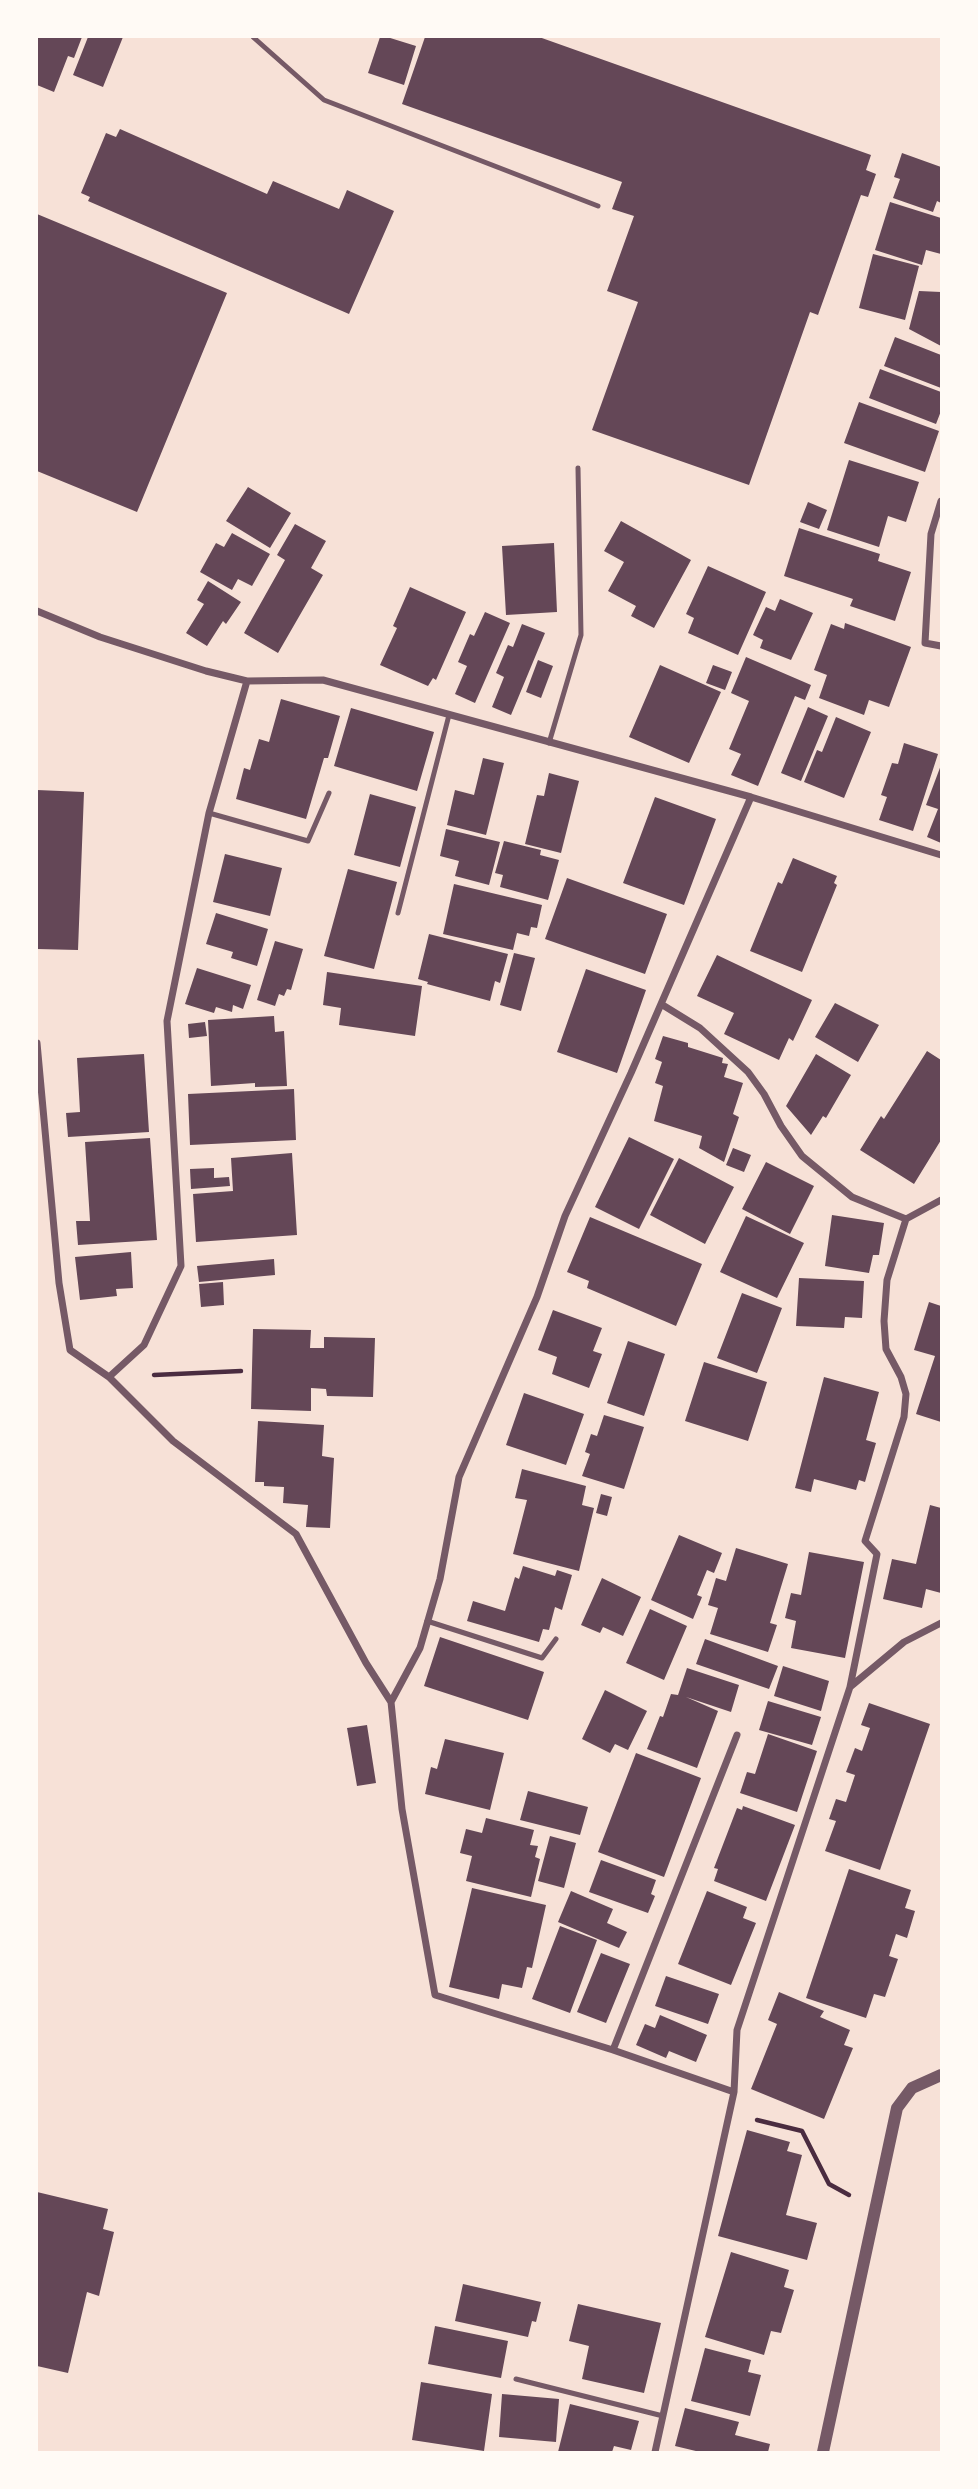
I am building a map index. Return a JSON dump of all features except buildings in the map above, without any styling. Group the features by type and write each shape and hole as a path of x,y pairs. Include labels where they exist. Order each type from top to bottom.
{"street":[{"path":"941,501 931,534 925,643 941,646"},
{"path":"37,611 100,637 206,671 247,681 323,680 751,797 941,855"},
{"path":"109,1377 144,1345 181,1266 167,1021 209,813 247,681"},
{"path":"391,1702 420,1648 440,1579 459,1477 537,1297 565,1216 751,797"},
{"path":"661,1004 700,1028 748,1072 802,1157 852,1197 906,1219"},
{"path":"37,1043 59,1283 70,1350 109,1377 173,1441 296,1534 366,1663 391,1702 402,1809 435,1995 612,2050 734,2092"},
{"path":"655,2452 734,2092 737,2030 850,1687 877,1554 865,1541 905,1417 906,1394 901,1377 886,1349 884,1321 887,1280 906,1219 941,1200"},
{"path":"850,1687 904,1642 941,1623"},
{"path":"612,2050 737,1735"},
{"path":"823,2452 897,2108 912,2088 941,2075"}],"lane":[{"path":"253,37 324,100 598,206"},
{"path":"549,743 580,635 578,468"},
{"path":"398,913 449,715"},
{"path":"209,813 308,841 329,793"},
{"path":"427,1621 542,1658 556,1639"},
{"path":"516,2379 663,2416"}],"path":[{"path":"109,1377 241,1371"},
{"path":"729,2112 802,2131 830,2183 874,2209"}]}
